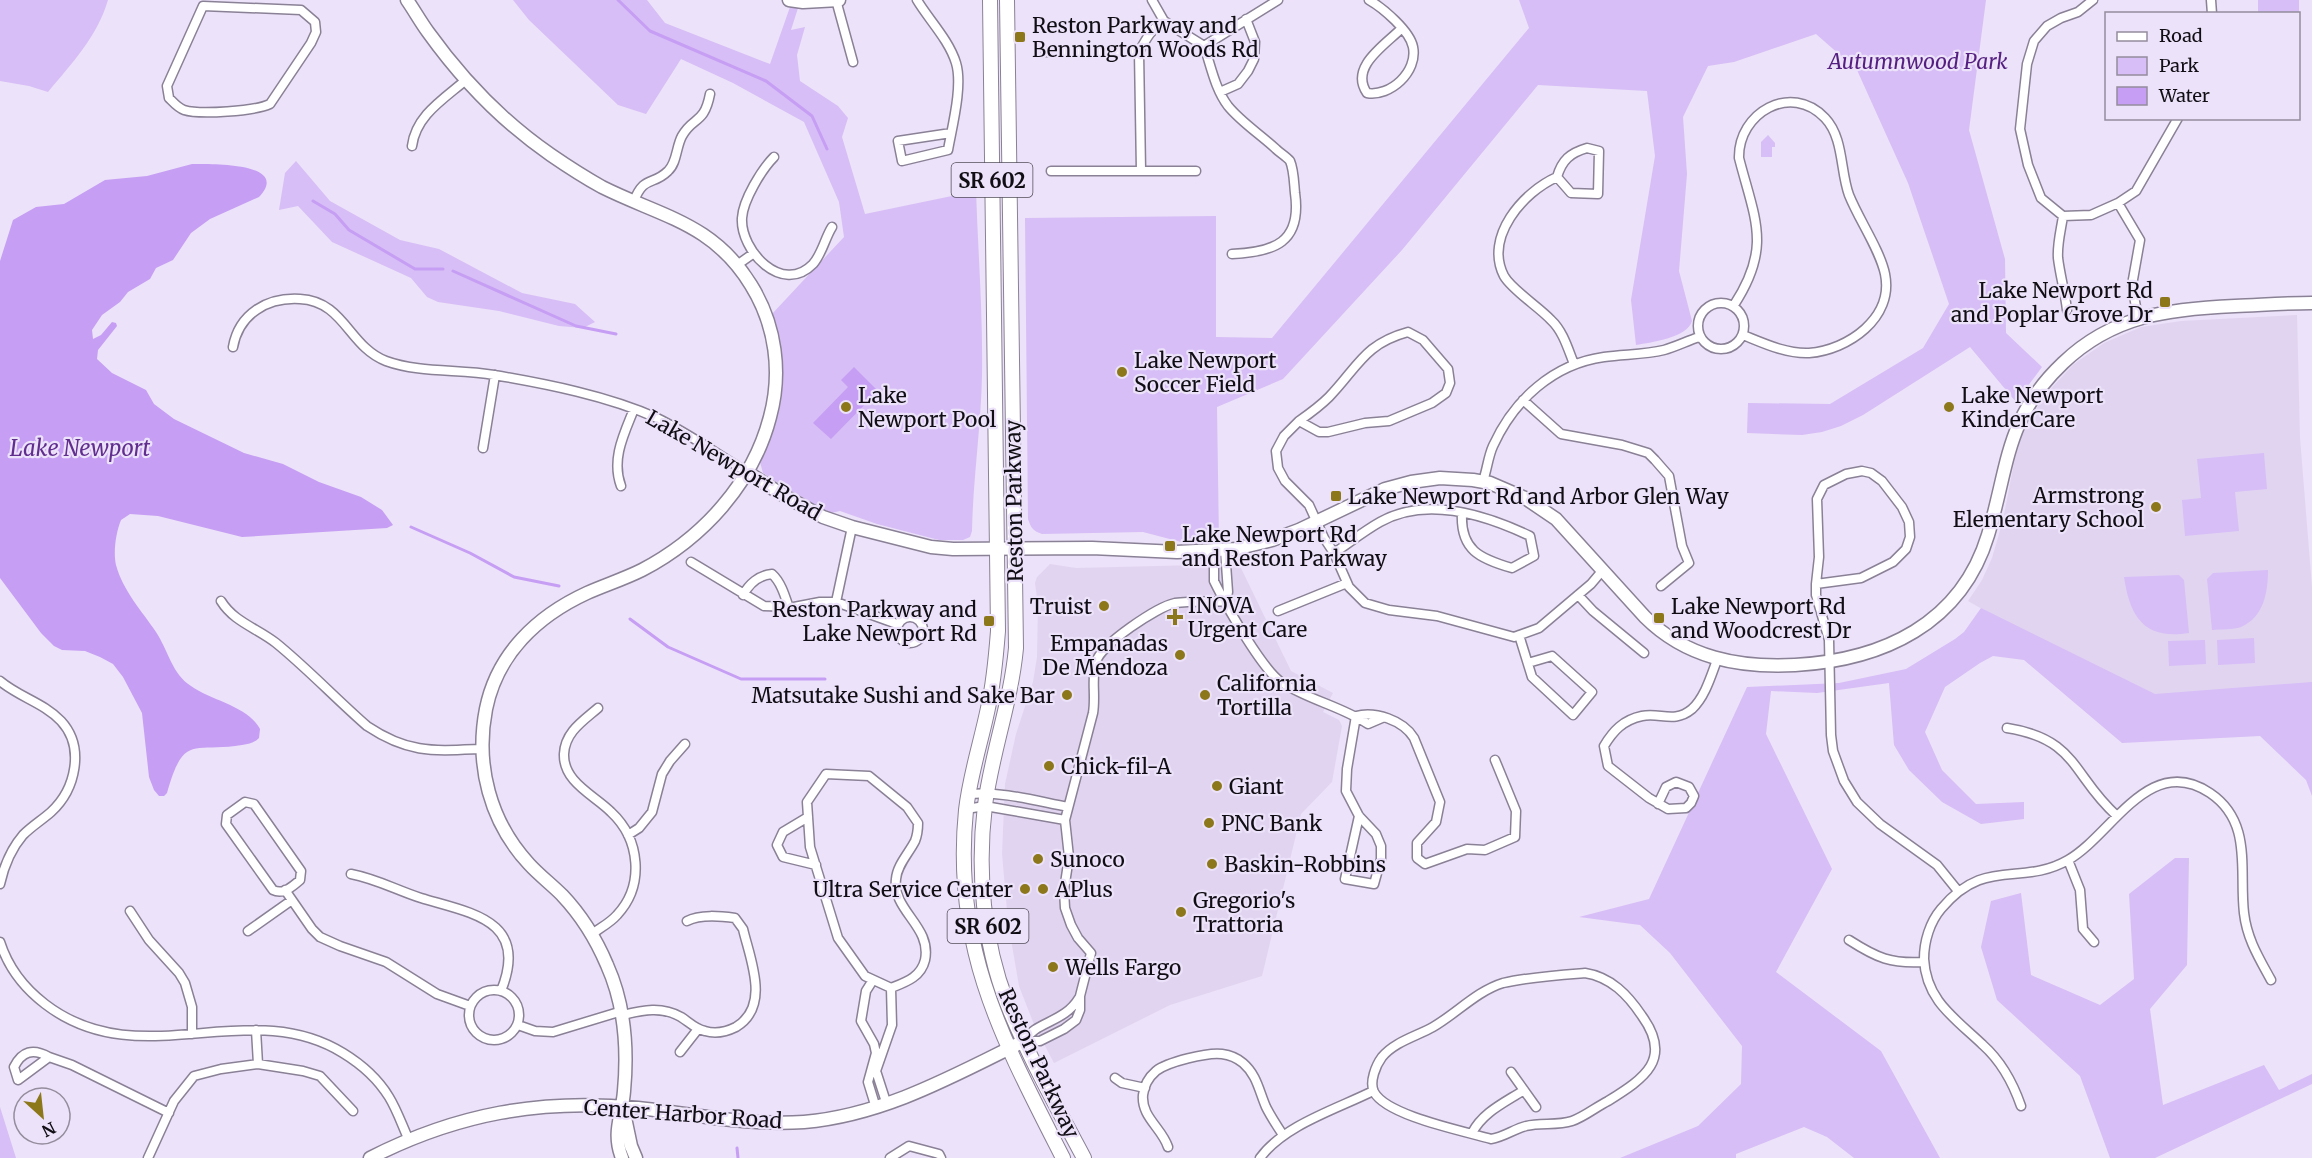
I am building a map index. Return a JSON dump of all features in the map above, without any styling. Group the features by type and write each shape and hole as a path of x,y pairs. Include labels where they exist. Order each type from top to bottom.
{"main road":[{"name":"Reston Parkway","path":"990,0 998,631 994,672 966,809 964,861 970,926 982,983 1008,1049 1063,1158"},
{"name":"Reston Parkway","path":"1007,0 1016,648 1013,674 986,799 982,881 992,952 1006,1000 1024,1041 1084,1158"}],"street":[{"path":"407,0 428,32 466,79 496,111 547,152 602,186 690,225 714,242 737,265 762,307 774,344 776,365 773,404 764,438 747,472 719,510 686,542 645,569 592,591 550,612 521,639 505,662 492,688 486,711 482,749 486,788 505,834 531,866 565,899 592,934 609,969 622,1013 626,1061 623,1107 631,1146 636,1158"},
{"path":"789,0 803,2 837,0 853,62"},
{"path":"917,0 956,63 958,83 951,133 948,150 902,161 898,141 951,133"},
{"path":"1152,0 1164,21 1204,46 1220,92 1229,107 1289,161 1297,205 1294,226 1283,241 1273,249 1256,253 1232,254"},
{"path":"1204,46 1278,0"},
{"path":"1369,0 1382,7 1402,28 1413,46 1412,68 1393,88 1379,95 1367,93 1362,86 1365,64 1402,28"},
{"path":"2093,0 2078,12 2047,26 2034,41 2027,64 2020,129 2028,165 2041,198 2063,216 2091,215 2118,203 2136,191 2177,120"},
{"path":"203,3 301,10 315,22 316,32 311,43 270,104 259,109 196,112 182,109 169,98 167,86 203,3"},
{"path":"1220,92 1238,84 1254,59 1255,42 1246,19"},
{"path":"1141,171 1139,52 1155,26 1164,21"},
{"path":"1046,52 1139,52"},
{"path":"412,146 414,134 423,118 466,79"},
{"path":"634,201 642,186 662,176 671,167 683,134 704,114 710,94"},
{"path":"1734,305 1748,285 1758,251 1757,230 1739,158 1739,146 1744,132 1762,110 1774,105 1792,103 1805,106 1825,118 1832,129 1839,148 1844,182 1853,206 1881,261 1886,277 1885,296 1878,314 1868,328 1830,348 1808,353 1786,350 1743,335"},
{"path":"1557,177 1571,192 1598,194 1599,151 1587,148 1573,152 1563,161 1557,177 1544,183 1530,194 1513,214 1505,226 1498,251 1504,276 1553,321 1564,338 1574,364"},
{"path":"774,156 761,172 742,212 743,229 758,259 771,270 788,274 796,273 813,264 832,227"},
{"path":"1052,171 1196,171"},
{"path":"2118,203 2140,240 2132,285 2138,318"},
{"path":"2063,216 2058,243 2058,259 2065,286 2067,310"},
{"path":"737,265 754,253"},
{"name":"Lake Newport Road","path":"233,347 239,327 250,313 271,302 300,299 320,304 331,310 346,324 368,352 389,362 495,375 634,409 688,435 810,511 852,527 940,549 1219,551 1272,540 1385,489 1411,482 1440,478 1483,482 1525,498 1542,508 1570,532 1602,571 1657,629 1686,647 1717,660 1777,666 1857,655 1894,643 1931,620 1959,594 1982,553 1989,533 2009,446 2025,410 2062,363 2094,339 2138,318 2176,309 2312,303"},
{"path":"1721,303 1734,305 1743,318 1743,335 1736,343 1726,348 1715,348 1698,337 1698,316 1705,309 1721,303"},
{"path":"1299,421 1320,432 1365,423 1389,421 1432,403 1446,393 1450,383 1448,369 1423,340 1408,332 1388,338 1368,351 1328,398 1299,421 1284,436 1276,451 1278,468 1285,482 1309,505 1347,582 1365,603 1389,610 1437,616 1514,637 1539,628 1602,571"},
{"path":"1483,482 1496,440 1508,417 1544,380 1574,364 1601,357 1664,350 1698,337"},
{"path":"483,448 495,375"},
{"path":"1523,400 1561,434 1648,453 1670,476 1682,546 1689,563 1661,586"},
{"path":"621,486 617,476 617,456 634,409"},
{"path":"1816,584 1861,578 1893,562 1906,549 1910,537 1909,522 1902,507 1882,481 1871,473 1862,471 1846,474 1824,485 1817,499 1818,557 1816,584 1816,595 1826,622 1829,640 1831,735 1835,758 1844,781 1857,802 1869,814 1937,865 1958,891"},
{"path":"1334,553 1381,521 1399,514 1428,509 1451,510 1462,513 1512,528 1530,536 1534,556 1512,568 1477,554 1466,544 1461,529 1462,513"},
{"path":"836,602 852,527"},
{"path":"1219,551 1214,581 1272,675 1304,695 1356,716 1368,724 1382,718 1396,721 1409,730 1440,802 1436,822 1417,843 1417,858 1425,864 1467,849 1485,850 1515,837 1516,811 1495,760"},
{"path":"1219,551 1228,592 1226,601"},
{"path":"691,562 764,606 789,608 820,602 836,602 897,624"},
{"path":"743,595 757,579 772,574 784,593 789,608"},
{"path":"1278,611 1347,582"},
{"path":"1578,595 1593,611 1644,653"},
{"path":"221,601 235,618 276,643 358,718 380,735 409,747 424,750 440,752 482,749"},
{"path":"1024,1041 1034,1031 1067,1014 1080,996 1091,953 1075,934 1065,908 1064,890 1070,851 1065,820 1093,712 1095,663 1105,646 1170,605 1226,601"},
{"path":"1519,635 1527,663 1532,677 1573,715 1592,692 1552,656 1527,663"},
{"path":"1658,804 1608,766 1604,746 1615,729 1643,715 1668,718 1682,715 1691,709 1701,698 1717,660"},
{"path":"0,681 61,721 70,735 75,769 66,793 51,812 33,826 15,846 0,884"},
{"path":"592,934 617,915 631,894 635,882 636,858 628,835 612,813 573,780 565,764 564,752 570,734 598,708"},
{"path":"1356,716 1347,769 1346,791 1359,816 1376,834 1381,846 1381,859 1374,884 1345,879 1359,816"},
{"path":"2007,728 2036,734 2061,748 2078,766 2092,791 2117,816"},
{"path":"628,835 646,821 652,812 662,774 669,761 685,744"},
{"path":"826,774 868,776 907,807 918,823 916,839 896,878 897,892 902,906 918,925 927,951 922,969 910,981 891,988 865,976 837,938 816,865 810,847 807,802 826,774"},
{"path":"2020,1106 2009,1077 1997,1060 1940,1005 1927,980 1924,962 1926,939 1930,927 1937,914 1958,891 1978,879 1991,875 2045,869 2068,860 2090,844 2142,793 2159,786 2177,783 2202,788 2227,807 2234,818 2242,842 2247,931 2253,948 2271,980"},
{"path":"969,794 1065,820"},
{"path":"966,809 986,799 1068,807"},
{"path":"245,802 254,804 301,871 300,880 285,890 279,892 273,890 226,824 227,815 245,802"},
{"path":"808,817 783,832 777,846 783,857 816,865"},
{"path":"2068,860 2080,890 2083,929 2094,942"},
{"path":"351,874 374,879 422,898 466,910 492,924 500,932 508,952 508,972 501,991"},
{"path":"285,890 312,929 328,942 386,962 437,994 470,1006"},
{"path":"248,931 292,900"},
{"path":"130,911 144,933 185,983 192,1008 192,1034"},
{"path":"518,1025 535,1031 554,1032 622,1013 644,1010 665,1011 677,1015 698,1029 716,1032 739,1025 751,1011 756,984 743,928 735,918 694,917 687,921"},
{"path":"1849,940 1883,959 1905,963 1924,962"},
{"path":"0,942 9,963 35,996 63,1016 97,1031 134,1036 285,1030 334,1047 365,1068 389,1097 408,1138"},
{"path":"1585,973 1599,975 1616,985 1642,1015 1653,1032 1657,1046 1654,1061 1631,1087 1573,1121 1525,1126 1504,1137 1491,1139 1402,1113 1383,1102 1373,1091 1372,1081 1382,1057 1394,1047 1434,1026 1486,990 1503,984 1561,975 1585,973"},
{"path":"873,980 866,991 861,1021 874,1044 876,1053 868,1082 881,1106"},
{"path":"881,1106 876,1071 892,1024 891,988"},
{"path":"487,991 501,991 512,997 516,1003 520,1018 518,1025 501,1040 485,1039 473,1029 469,1021 470,1006 480,994 487,991"},
{"path":"680,1052 698,1029"},
{"path":"256,1030 258,1064"},
{"name":"Center Harbor Road","path":"370,1158 408,1138 460,1121 559,1106 623,1107 765,1123 824,1119 881,1106 920,1092 1024,1041"},
{"path":"1168,1147 1161,1131 1146,1111 1143,1103 1145,1088 1152,1075 1166,1065 1211,1054 1229,1055 1238,1059 1252,1073 1266,1106 1283,1135"},
{"path":"49,1057 72,1065 169,1113"},
{"path":"148,1158 174,1101 194,1076 221,1069 258,1064 320,1076 352,1111"},
{"path":"1511,1072 1536,1107"},
{"path":"1115,1078 1122,1083 1145,1088"},
{"path":"1472,1133 1485,1114 1524,1090"},
{"path":"1260,1158 1283,1135 1373,1091"},
{"path":"622,1158 616,1127 623,1107"},
{"path":"891,1158 909,1146 939,1154 941,1158"}],"shaded area":[{"name":"Armstrong Elementary School","path":"2297,315 2300,438 2312,587 2312,709 2152,705 1968,601 1982,580 1992,558 2022,435 2043,397 2074,364 2104,343 2141,327 2181,321"},
{"path":"1050,564 1076,568 1239,564 1291,671 1333,693 1323,712 1339,720 1342,726 1332,782 1301,814 1262,976 1170,1005 1054,1063 1035,1027 1019,986 1008,922 1002,854 1005,784 1016,734 1033,682 1037,657 1038,605 1035,583 1037,577"}],"green space":[{"path":"0,0 108,0 91,38 48,92 0,81"},
{"path":"513,0 647,0 665,23 770,64 790,7 798,8 791,30 805,27 797,55 800,81 838,106 848,118 842,137 865,214 976,191 982,375 970,537 963,540 939,540 877,524 840,511 831,513 798,496 763,473 760,462 778,406 781,372 772,314 844,237 839,202 804,122 733,83 681,59 646,114 618,105 529,20"},
{"name":"Autumnwood Park","path":"1519,0 1986,0 1969,130 2005,259 2006,333 2042,367 2016,402 1970,347 1863,415 1841,426 1802,435 1747,433 1748,403 1830,404 1923,348 1949,304 1908,183 1857,70 1816,34 1734,62 1708,66 1683,117 1687,174 1679,271 1692,321 1683,332 1659,341 1636,345 1631,300 1655,156 1647,91 1538,85 1402,250 1283,379 1217,407 1219,542 1185,543 1143,532 1042,534 1034,530 1028,519 1025,218 1216,216 1216,337 1272,338 1529,28"},
{"path":"2258,0 2299,0 2299,12 2258,12"},
{"path":"1768,135 1775,143 1775,147 1772,147 1772,157 1761,157 1761,142"},
{"path":"296,161 330,201 400,240 439,249 522,293 575,304 595,322 583,328 559,326 499,311 438,302 427,297 411,278 332,242 298,206 279,210 285,173"},
{"path":"2264,453 2267,489 2235,492 2239,531 2185,536 2182,500 2201,498 2197,459"},
{"path":"2268,570 2266,595 2255,617 2241,627 2212,630 2207,579 2213,573"},
{"path":"2179,575 2184,580 2189,633 2161,633 2151,629 2142,623 2130,604 2124,577"},
{"path":"1981,608 2155,694 2312,682 2312,796 2306,780 2260,736 2122,743 2024,660 1993,656 1945,687 1925,732 1942,770 1976,804 2024,802 2024,819 1981,824 1942,802 1909,770 1894,745 1889,683 1817,693 1771,691 1766,734 1832,869 1776,972 1881,1051 1940,1158 1854,1158 1827,1137 1804,1127 1736,1154 1736,1158 1620,1158 1698,1126 1741,1084 1742,1046 1670,953 1640,925 1579,917 1649,899 1747,687 1839,683 1906,669 1964,632"},
{"path":"2254,638 2255,663 2218,665 2217,640"},
{"path":"2205,640 2206,664 2169,666 2168,641"},
{"path":"2175,858 2189,858 2187,965 2150,1009 2163,1105 2264,1065 2279,1090 2312,1074 2312,1084 2155,1158 2110,1158 2080,1076 1997,1000 1981,947 1991,901 2021,893 2031,975 2100,1005 2134,979 2129,894"},
{"path":"0,1107 16,1158 0,1158"}],"water":[{"name":"Lake Newport","path":"192,164 244,167 257,171 265,177 266,186 259,197 210,219 191,233 173,260 156,268 150,279 128,292 120,302 102,315 92,330 93,339 101,335 112,322 117,326 98,350 97,359 112,373 146,390 154,404 174,419 244,453 283,464 319,482 361,497 382,510 393,525 387,528 242,537 158,516 130,514 121,520 115,548 115,560 119,574 128,592 156,632 179,675 191,686 247,715 260,729 259,738 251,743 201,748 185,754 173,774 167,793 159,796 149,777 142,713 123,677 113,664 100,657 85,651 62,650 54,646 41,633 0,578 0,261 13,220 36,207 64,204 105,180 147,176"},
{"name":"Lake Newport Pool","path":"854,367 878,391 831,439 813,423 848,387 841,380"}],"waterway":[{"path":"618,0 650,31 766,81 812,116 827,149"},
{"path":"313,201 335,214 349,230 415,269 443,269"},
{"path":"453,271 576,326 616,334"},
{"path":"411,527 470,553 514,577 559,586"},
{"path":"630,619 668,647 741,679 825,679"},
{"path":"737,1148 738,1158"}],"place":[{"name":"Reston Parkway and Bennington Woods Rd","path":"1020,37"},
{"name":"Lake Newport Rd and Poplar Grove Dr","path":"2165,302"},
{"name":"Lake Newport Soccer Field","path":"1122,372"},
{"name":"Lake Newport Pool","path":"846,407"},
{"name":"Lake Newport KinderCare","path":"1949,407"},
{"name":"Lake Newport Rd and Arbor Glen Way","path":"1336,496"},
{"name":"Armstrong Elementary School","path":"2156,507"},
{"name":"Lake Newport Rd and Reston Parkway","path":"1170,546"},
{"name":"Truist","path":"1104,606"},
{"name":"INOVA Urgent Care","path":"1175,617"},
{"name":"Lake Newport Rd and Woodcrest Dr","path":"1659,618"},
{"name":"Reston Parkway and Lake Newport Rd","path":"989,621"},
{"name":"Empanadas De Mendoza","path":"1180,655"},
{"name":"Matsutake Sushi and Sake Bar","path":"1067,695"},
{"name":"California Tortilla","path":"1205,695"},
{"name":"Chick-fil-A","path":"1049,766"},
{"name":"Giant","path":"1217,786"},
{"name":"PNC Bank","path":"1209,823"},
{"name":"Sunoco","path":"1038,859"},
{"name":"Baskin-Robbins","path":"1212,864"},
{"name":"Ultra Service Center","path":"1025,889"},
{"name":"APlus","path":"1043,889"},
{"name":"Gregorio's Trattoria","path":"1181,912"},
{"name":"Wells Fargo","path":"1053,967"}]}
